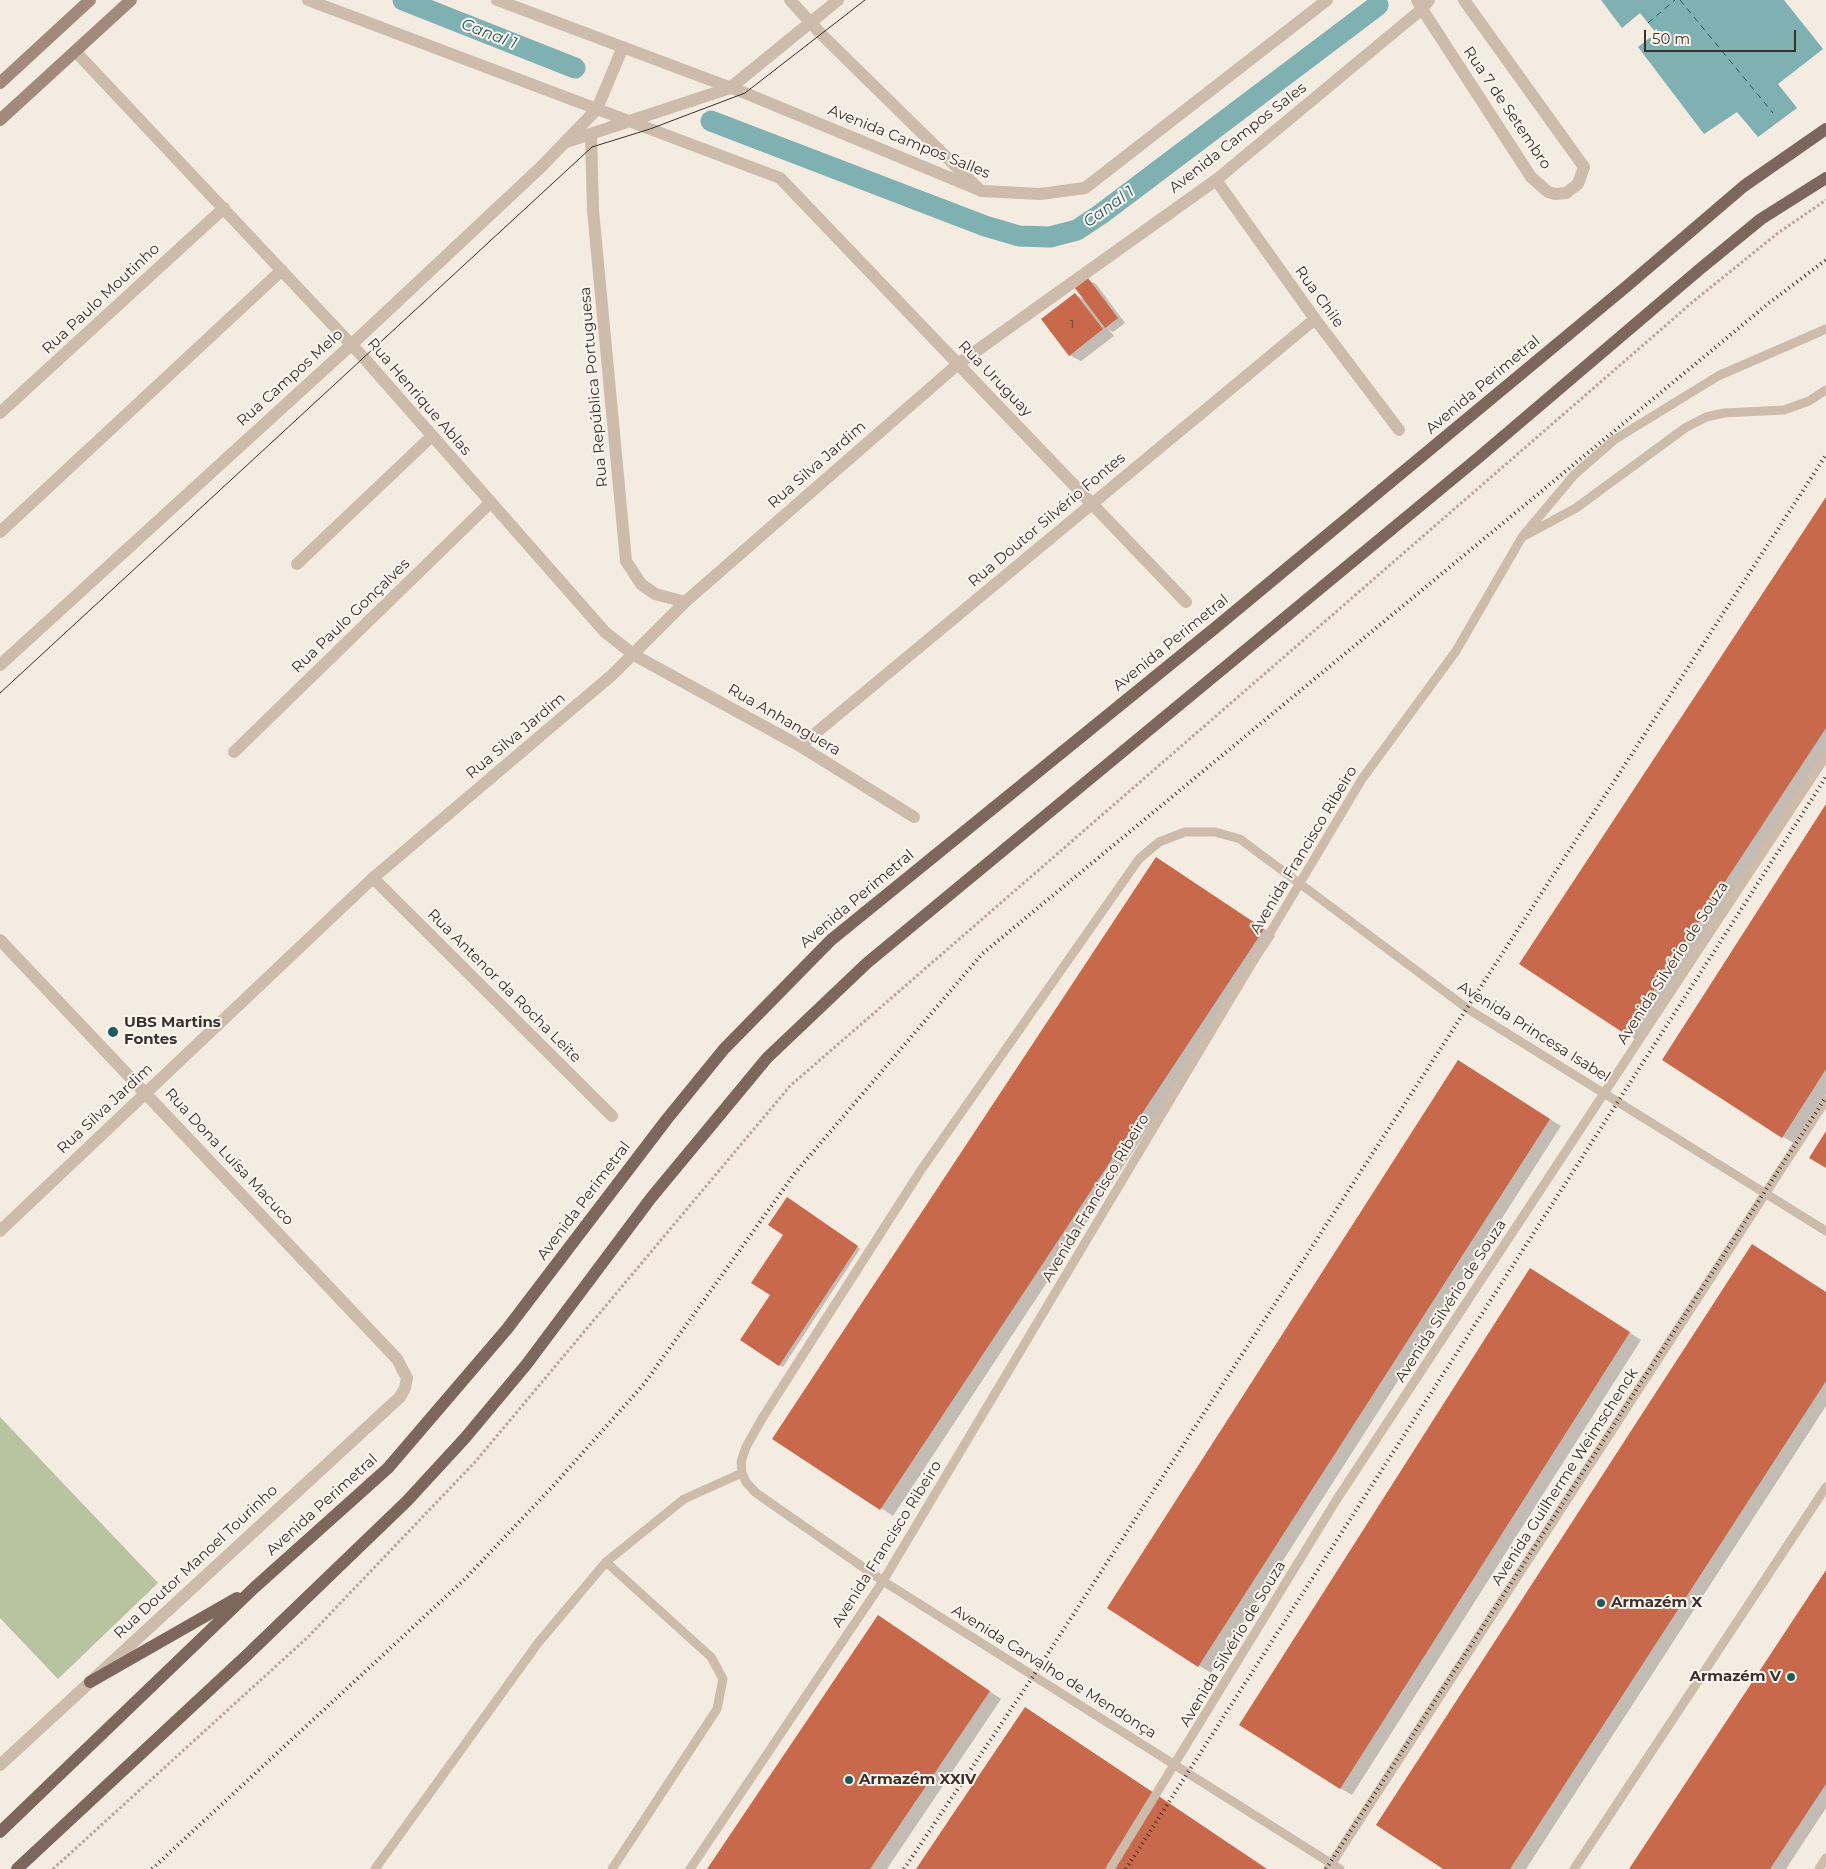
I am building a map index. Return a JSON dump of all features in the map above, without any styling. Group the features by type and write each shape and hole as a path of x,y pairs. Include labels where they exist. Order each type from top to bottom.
{"main road":[{"path":"0,83 90,0"},
{"path":"0,120 131,0"},
{"name":"Avenida Perimetral","path":"0,1832 254,1588 388,1468 507,1329 667,1119 724,1049 831,940 1215,628 1604,305 1744,186 1826,129"},
{"path":"17,1869 246,1656 407,1501 452,1452 526,1365 651,1198 767,1058 867,963 1470,464 1723,250 1761,219 1826,178"},
{"path":"90,1682 254,1588"}],"street":[{"path":"308,0 629,122"},
{"name":"Avenida Campos Salles","path":"497,0 622,49 730,88 982,192 1040,194 1085,188 1327,0"},
{"path":"790,0 982,192"},
{"path":"566,142 730,88 810,20 838,0"},
{"name":"Rua 7 de Setembro","path":"1423,3 1531,177 1548,192 1555,194 1566,193 1574,188 1584,172 1584,167 1538,106 1464,0"},
{"name":"Avenida Campos Sales","path":"1068,284 1216,180 1423,3"},
{"path":"597,109 622,49"},
{"name":"Rua Henrique Ablas","path":"75,52 351,345 605,632 634,655"},
{"name":"Rua Campos Melo","path":"0,665 351,345 566,142 597,109"},
{"name":"Rua Uruguay","path":"629,122 780,178 1186,602"},
{"name":"Rua República Portuguesa","path":"591,135 593,210 626,561 641,584 655,594 685,602"},
{"name":"Rua Chile","path":"1216,180 1315,319 1398,430"},
{"name":"Rua Paulo Moutinho","path":"0,413 224,208"},
{"path":"0,532 282,270"},
{"name":"Rua Silva Jardim","path":"0,1231 373,878 634,655 685,602 958,364 1068,284"},
{"name":"Rua Doutor Silvério Fontes","path":"800,746 1315,319"},
{"path":"297,564 432,436"},
{"name":"Rua Paulo Gonçalves","path":"234,752 490,503"},
{"name":"Rua Anhanguera","path":"634,655 800,746 914,818"},
{"name":"Rua Antenor da Rocha Leite","path":"373,878 612,1116"},
{"name":"Rua Dona Luísa Macuco","path":"0,940 397,1359 407,1378"},
{"name":"Rua Doutor Manoel Tourinho","path":"0,1766 400,1397 405,1388 407,1378"}],"lane":[{"name":"Avenida Francisco Ribeiro","path":"690,1869 883,1581 1362,779 1456,650 1522,537 1574,475 1614,440 1718,376 1826,329"},
{"path":"1522,537 1576,508 1685,428 1706,418 1724,414 1784,410 1809,401 1826,390"},
{"name":"Avenida Silvério de Souza","path":"1110,1869 1337,1499 1826,756"},
{"name":"Avenida Princesa Isabel","path":"742,1473 741,1462 746,1447 763,1417 921,1170 1139,859 1159,842 1185,832 1216,832 1240,839 1468,1009 1766,1192 1826,1231"},
{"name":"Avenida Guilherme Weimschenck","path":"1329,1866 1826,1100"},
{"path":"375,1869 538,1643 606,1562 684,1499 742,1473"},
{"name":"Avenida Carvalho de Mendonça","path":"742,1473 756,1493 883,1581 1176,1764 1329,1866 1340,1869"},
{"path":"1574,1869 1826,1487"},
{"path":"606,1562 711,1657 723,1679 717,1709 612,1869"},
{"path":"1819,1869 1826,1858"}],"path":[{"path":"53,1869 308,1637 475,1462 790,1086 1688,307 1778,234 1826,200"}],"green space":[{"path":"0,1417 158,1583 58,1679 0,1618"}],"water":[{"path":"1601,0 1784,0 1823,49 1778,84 1797,108 1758,137 1737,112 1704,134 1638,47 1656,33 1640,13 1622,28"}],"building":[{"path":"1088,278 1118,318 1105,328 1075,288"},
{"path":"1075,293 1103,329 1069,356 1041,319"},
{"path":"1826,497 1826,728 1625,1034 1519,964"},
{"path":"1826,804 1826,1069 1782,1138 1662,1060"},
{"path":"1156,857 1264,929 880,1510 772,1439"},
{"path":"1458,1060 1550,1119 1198,1667 1107,1608"},
{"path":"1826,1131 1826,1168 1809,1158"},
{"path":"787,1197 858,1246 779,1366 740,1340 770,1295 751,1283 783,1235 768,1225"},
{"name":"Armazém X","path":"1752,1244 1826,1292 1826,1381 1510,1869 1443,1869 1376,1825"},
{"path":"1530,1268 1630,1332 1340,1789 1239,1725"},
{"name":"Armazém V","path":"1826,1570 1826,1784 1770,1869 1629,1869"},
{"name":"Armazém XXIV","path":"878,1615 990,1691 870,1869 707,1869"},
{"path":"1025,1707 1157,1795 1267,1869 916,1869"}],"waterway":[{"name":"Canal 1","path":"403,0 575,68"},
{"name":"Canal 1","path":"711,121 985,226 1019,236 1050,237 1077,230 1101,214 1378,5"}],"ferry route":[{"path":"1648,23 1675,0"},
{"path":"1680,0 1773,113"}],"tram line":[{"path":"0,693 592,147 650,129 745,93 865,0"}],"railway":[{"path":"152,1869 465,1579 554,1485 644,1384 795,1173 982,954 1769,303 1826,260"},
{"path":"904,1869 1034,1675 1826,455"},
{"path":"1126,1869 1826,777"},
{"path":"1326,1869 1826,1097"}],"place":[{"name":"UBS Martins Fontes","path":"113,1032"},
{"name":"Armazém X","path":"1601,1603"},
{"name":"Armazém V","path":"1791,1677"},
{"name":"Armazém XXIV","path":"849,1780"}]}
